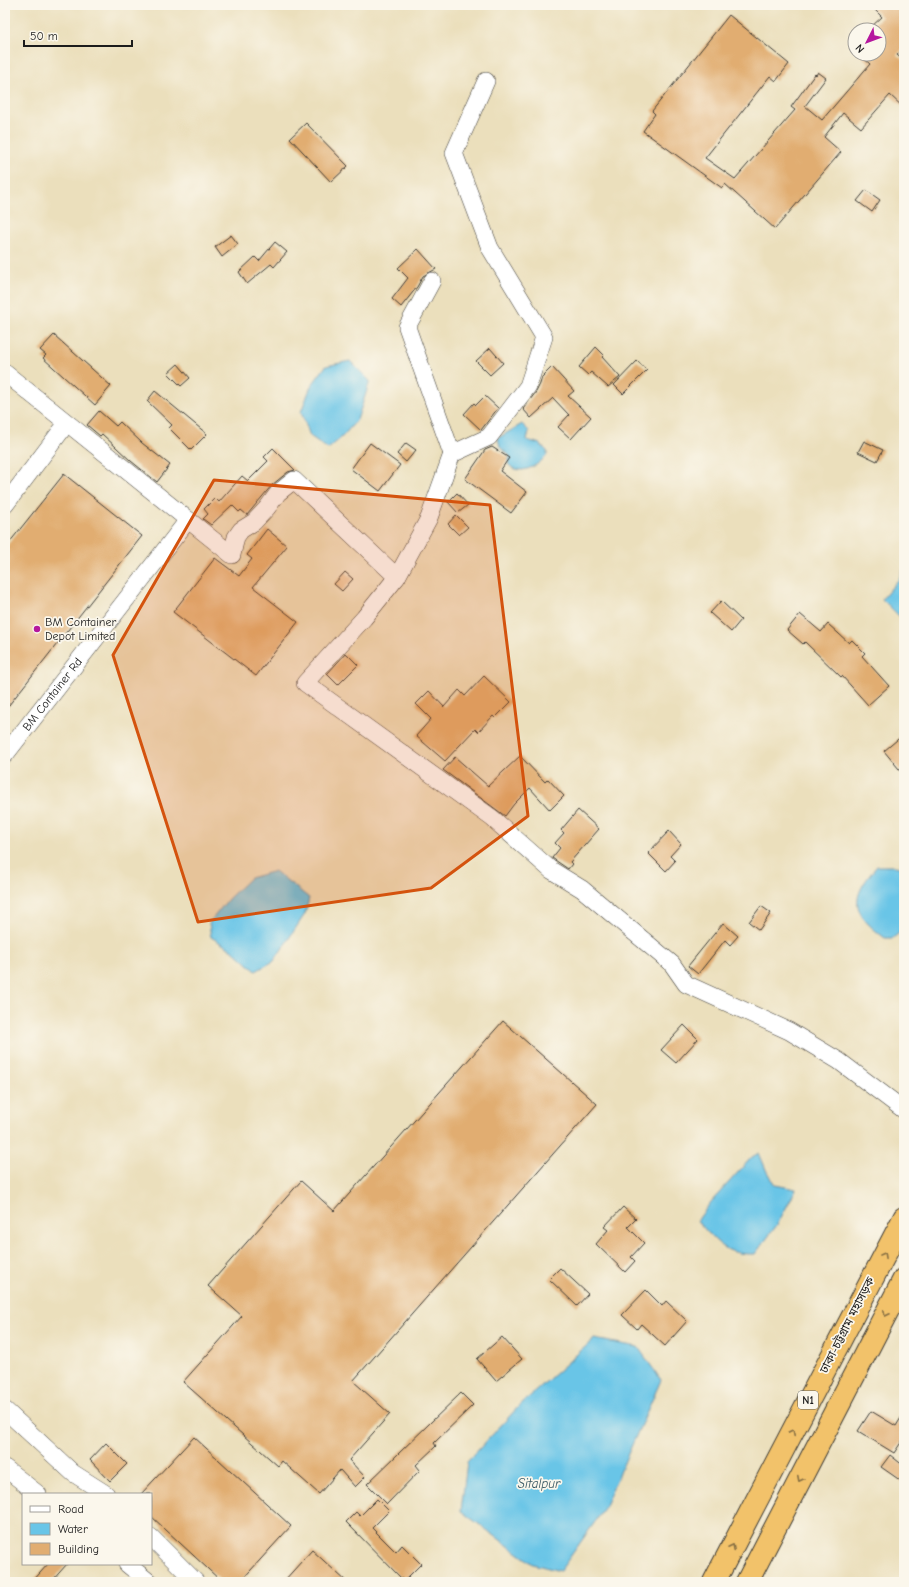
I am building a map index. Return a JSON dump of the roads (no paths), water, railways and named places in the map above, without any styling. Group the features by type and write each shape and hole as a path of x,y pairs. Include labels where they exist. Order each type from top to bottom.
{"highway":[{"name":"ঢাকা-চট্টগ্রাম মহাসড়ক","path":"714,1582 904,1218"},
{"name":"N1","path":"747,1582 904,1280"}],"street":[{"path":"452,454 489,436 528,386 544,337 490,248 454,153 486,82"},
{"path":"432,281 407,326 452,454 429,518 397,577 364,618 305,683 486,813 551,870 582,889 672,964 686,984 789,1031 839,1061 904,1110"},
{"path":"5,373 232,555 236,537 241,530 254,522 278,493 294,480 397,577"},
{"path":"5,505 61,431"},
{"name":"BM Container Rd","path":"5,756 188,520"},
{"path":"5,1410 73,1473 104,1493"},
{"path":"5,1468 37,1493"},
{"path":"152,1538 196,1582"},
{"path":"128,1565 148,1582"}],"water":[{"path":"350,361 370,381 357,420 342,437 328,449 310,436 301,412 311,386 326,366"},
{"path":"522,424 529,431 527,440 540,444 547,451 547,455 534,466 523,470 518,470 508,464 510,456 500,447 498,438"},
{"path":"904,568 904,621 882,599 899,579"},
{"path":"877,866 895,866 904,868 904,929 893,938 885,938 865,921 860,913 858,905 858,897 862,888"},
{"path":"275,871 309,898 305,914 274,961 256,971 234,951 211,937 209,923 229,898 250,878"},
{"path":"759,1153 767,1172 775,1185 796,1189 777,1225 755,1254 744,1254 728,1250 722,1246 697,1221 711,1202 752,1157"},
{"name":"Sitalpur","path":"594,1339 638,1347 661,1380 602,1512 560,1571 533,1564 461,1511 467,1462 520,1405"}],"place":[{"name":"BM Container Depot Limited","path":"37,629"}]}
